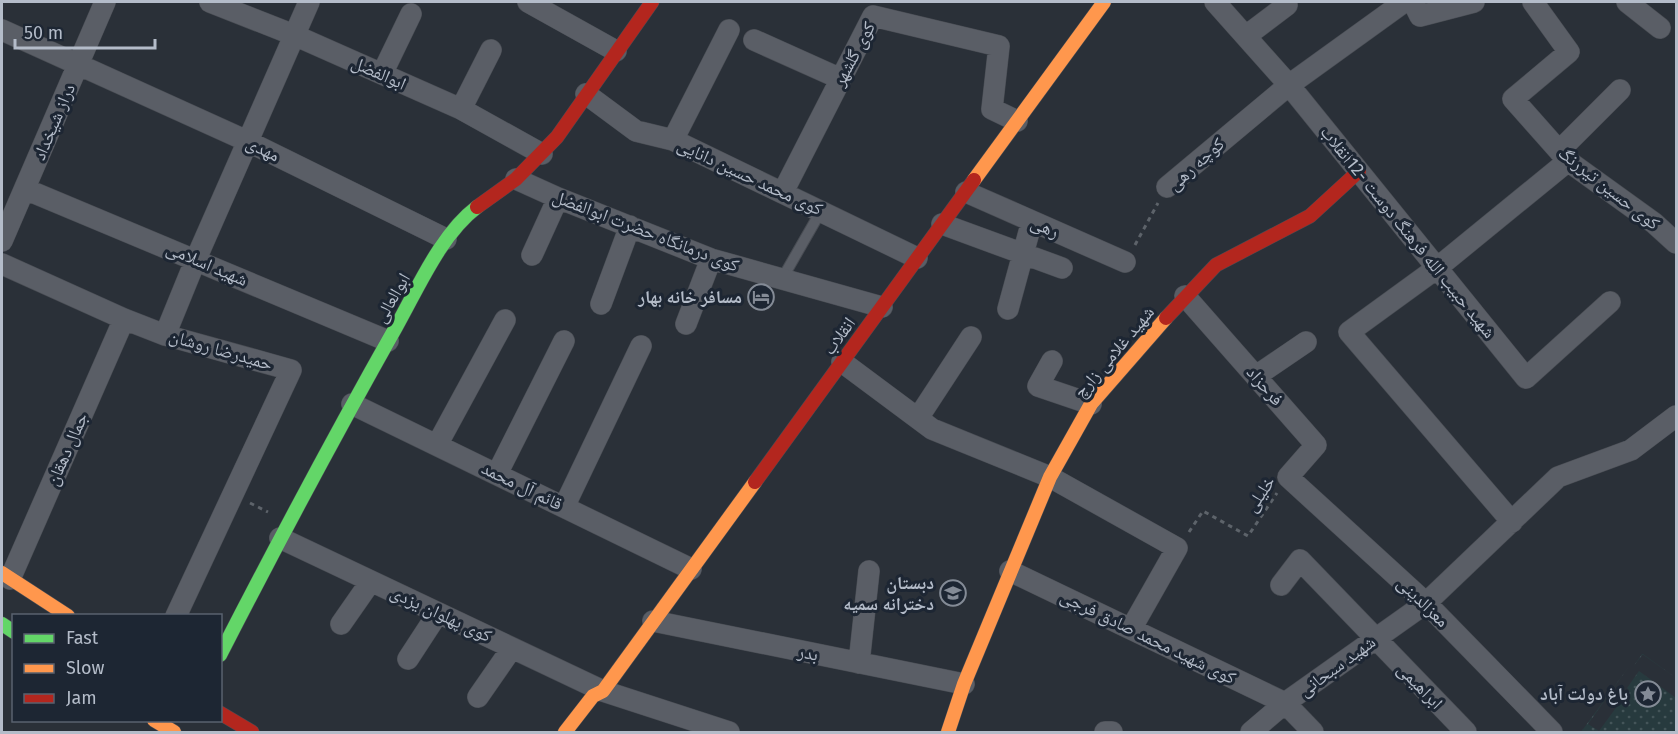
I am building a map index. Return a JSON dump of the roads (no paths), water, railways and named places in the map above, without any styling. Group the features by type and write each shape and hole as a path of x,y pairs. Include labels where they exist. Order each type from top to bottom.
{"street":[{"name":"دراز شیخداد","path":"2,241 105,2"},
{"name":"ابوالفضل","path":"210,2 294,35 461,109 542,154"},
{"path":"165,335 309,2"},
{"name":"ابوالعالی","path":"222,651 352,404 446,239 469,213 516,179 542,154 652,2"},
{"name":"انقلاب","path":"565,732 593,696 604,698 653,621 1104,2"},
{"name":"شهید حبیب الله فرهنگ دوست -12انقلاب","path":"1215,2 1289,85 1526,378 1610,302"},
{"path":"1413,2 1420,16 1474,2"},
{"name":"کوی حسین تیررنگ","path":"1533,2 1569,52 1513,99 1564,156 1677,243"},
{"path":"1627,2 1660,28"},
{"path":"536,3 616,51"},
{"path":"1246,36 1287,5"},
{"name":"کوچه رهی","path":"1167,187 1289,85 1393,5"},
{"name":"کوی گلشهر","path":"783,192 873,16 884,10 999,46 992,109 1017,121"},
{"path":"382,74 411,14"},
{"name":"مهدی","path":"2,30 247,141 446,239"},
{"path":"673,140 729,30"},
{"path":"754,40 841,79"},
{"path":"461,109 491,50"},
{"path":"1512,522 1349,332 1437,268 1564,156 1620,90"},
{"name":"کوی محمد حسین دانایی","path":"586,94 636,131 673,140 917,258"},
{"name":"شهید غلامی زارچ","path":"948,732 964,684 1050,477 1091,404 1185,296 1216,265 1310,216 1359,171"},
{"name":"کوی درمانگاه حضرت ابوالفضل","path":"516,179 711,259 882,307"},
{"name":"شهید اسلامی","path":"25,189 387,341"},
{"name":"رهی","path":"966,192 1125,262"},
{"path":"532,255 558,198"},
{"path":"1008,309 1032,221"},
{"path":"942,224 1062,268"},
{"path":"601,304 630,226"},
{"path":"686,324 711,259"},
{"name":"حمیدرضا روشان","path":"2,264 165,335 291,370 176,614"},
{"name":"فرحزاد","path":"1185,296 1316,445 1288,477"},
{"name":"جمال دهقان","path":"6,576 124,319"},
{"path":"437,445 505,320"},
{"path":"918,418 971,337"},
{"path":"497,474 564,341"},
{"path":"1256,376 1306,342"},
{"path":"564,507 641,346"},
{"path":"1052,361 1038,386 1091,404"},
{"path":"842,362 932,429 1050,477 1177,548 1131,629"},
{"name":"قائم آل محمد","path":"352,404 691,569"},
{"path":"1426,603 1558,477 1631,450 1677,416"},
{"name":"معزالدینی","path":"1288,477 1426,603 1552,732"},
{"name":"کوی پهلوان یزدی","path":"284,530 371,581 512,648 604,698 729,732"},
{"name":"ابراهیمی","path":"1281,585 1300,560 1466,732"},
{"path":"859,663 868,571"},
{"name":"کوی شهید محمد صادق فرجی","path":"1010,571 1285,703"},
{"path":"6,576 66,614"},
{"path":"341,624 371,581"},
{"name":"شهید سبحانی","path":"1251,732 1285,703 1426,603"},
{"path":"408,659 438,613"},
{"name":"بدر","path":"653,621 964,684"},
{"path":"477,697 512,648"},
{"path":"1285,703 1313,732"},
{"path":"222,714 252,732"},
{"path":"1105,732 1112,732"}],"lane":[{"path":"782,279 822,211"}],"place":[{"name":"مسافر خانه بهار","path":"761,297"},
{"name":"دبستان دخترانه سمیه","path":"953,593"},
{"name":"باغ دولت آباد","path":"1648,694"}]}
